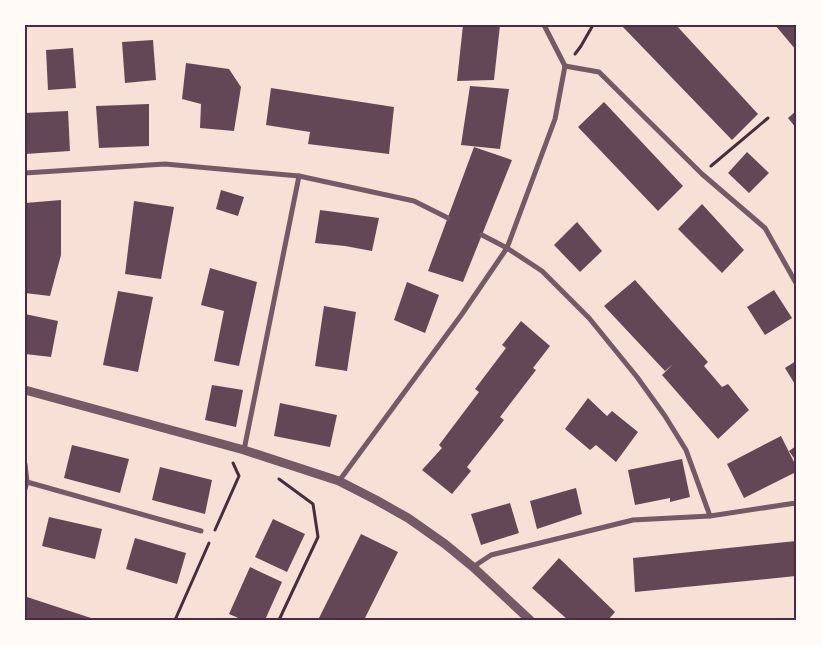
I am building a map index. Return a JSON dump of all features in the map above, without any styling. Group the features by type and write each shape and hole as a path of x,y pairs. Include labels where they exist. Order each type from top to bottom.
{"street":[{"path":"339,481 462,314 507,248 555,119 565,66 544,25"},
{"path":"565,66 599,72 702,174 765,228 796,283"},
{"path":"25,173 165,164 299,176 414,201 448,218"},
{"path":"244,450 299,176"},
{"path":"482,235 507,248 542,271 583,311 637,377 665,416 686,450 710,516"},
{"path":"25,390 244,450 339,481 408,518 445,544 473,567 530,620"},
{"path":"25,464 27,482 25,489"},
{"path":"27,482 201,531"},
{"path":"473,567 491,555 633,520 710,516 796,503"}],"path":[{"path":"565,66 581,46 593,25"},
{"path":"702,174 768,118"},
{"path":"270,458 274,476 312,504 318,537 280,620"},
{"path":"213,534 239,476"},
{"path":"175,620 209,543"}],"building":[{"path":"463,25 500,25 494,80 457,81"},
{"path":"621,25 676,25 758,114 732,140"},
{"path":"775,25 796,25 796,50"},
{"path":"153,40 156,80 125,83 122,42"},
{"path":"73,48 76,88 48,90 46,50"},
{"path":"186,63 229,69 241,87 234,131 200,128 201,104 182,99"},
{"path":"470,86 509,89 500,149 461,145"},
{"path":"271,88 394,107 389,154 308,144 310,132 266,125"},
{"path":"604,102 683,186 658,211 578,127"},
{"path":"149,104 149,146 99,148 96,106"},
{"path":"68,111 70,151 25,154 25,113"},
{"path":"796,111 796,128 788,118"},
{"path":"474,147 512,160 463,282 428,271"},
{"path":"747,152 769,173 749,193 728,173"},
{"path":"221,190 244,197 238,216 216,209"},
{"path":"61,200 61,255 50,296 25,293 25,203"},
{"path":"134,201 174,207 161,279 125,274"},
{"path":"702,204 744,250 722,273 678,229"},
{"path":"320,210 379,218 372,251 315,243"},
{"path":"577,222 602,251 580,272 554,245"},
{"path":"210,268 257,282 239,366 214,361 224,311 201,305"},
{"path":"635,280 708,362 704,366 722,387 728,384 749,410 718,439 662,375 673,364 665,371 604,306"},
{"path":"407,282 439,295 425,333 394,320"},
{"path":"774,290 792,318 765,335 747,307"},
{"path":"118,291 153,297 138,372 103,365"},
{"path":"324,306 356,312 347,371 315,366"},
{"path":"25,314 58,321 51,357 25,354"},
{"path":"521,321 550,346 533,368 536,370 500,417 504,420 467,467 471,471 452,494 422,470 442,448 439,445 479,392 475,389 506,348 502,345"},
{"path":"796,361 796,386 785,368"},
{"path":"212,385 243,390 236,427 205,420"},
{"path":"588,398 607,416 612,411 638,432 616,462 596,445 590,450 565,429"},
{"path":"280,403 337,415 330,447 274,436"},
{"path":"781,436 796,466 796,472 744,498 727,464"},
{"path":"72,445 129,459 120,493 64,478"},
{"path":"796,446 796,461 789,451"},
{"path":"682,459 690,497 670,502 670,498 635,505 628,470"},
{"path":"160,467 212,480 205,514 152,500"},
{"path":"576,488 582,514 537,529 530,501"},
{"path":"510,503 519,533 481,545 471,514"},
{"path":"49,517 102,529 95,559 42,546"},
{"path":"273,519 305,534 287,572 255,557"},
{"path":"361,534 398,552 364,620 318,620"},
{"path":"135,538 186,553 177,584 126,569"},
{"path":"796,541 796,576 635,592 633,558"},
{"path":"559,558 615,612 608,620 568,620 532,588"},
{"path":"250,567 282,582 265,620 243,620 229,614"},
{"path":"27,597 97,620 25,620"}]}
